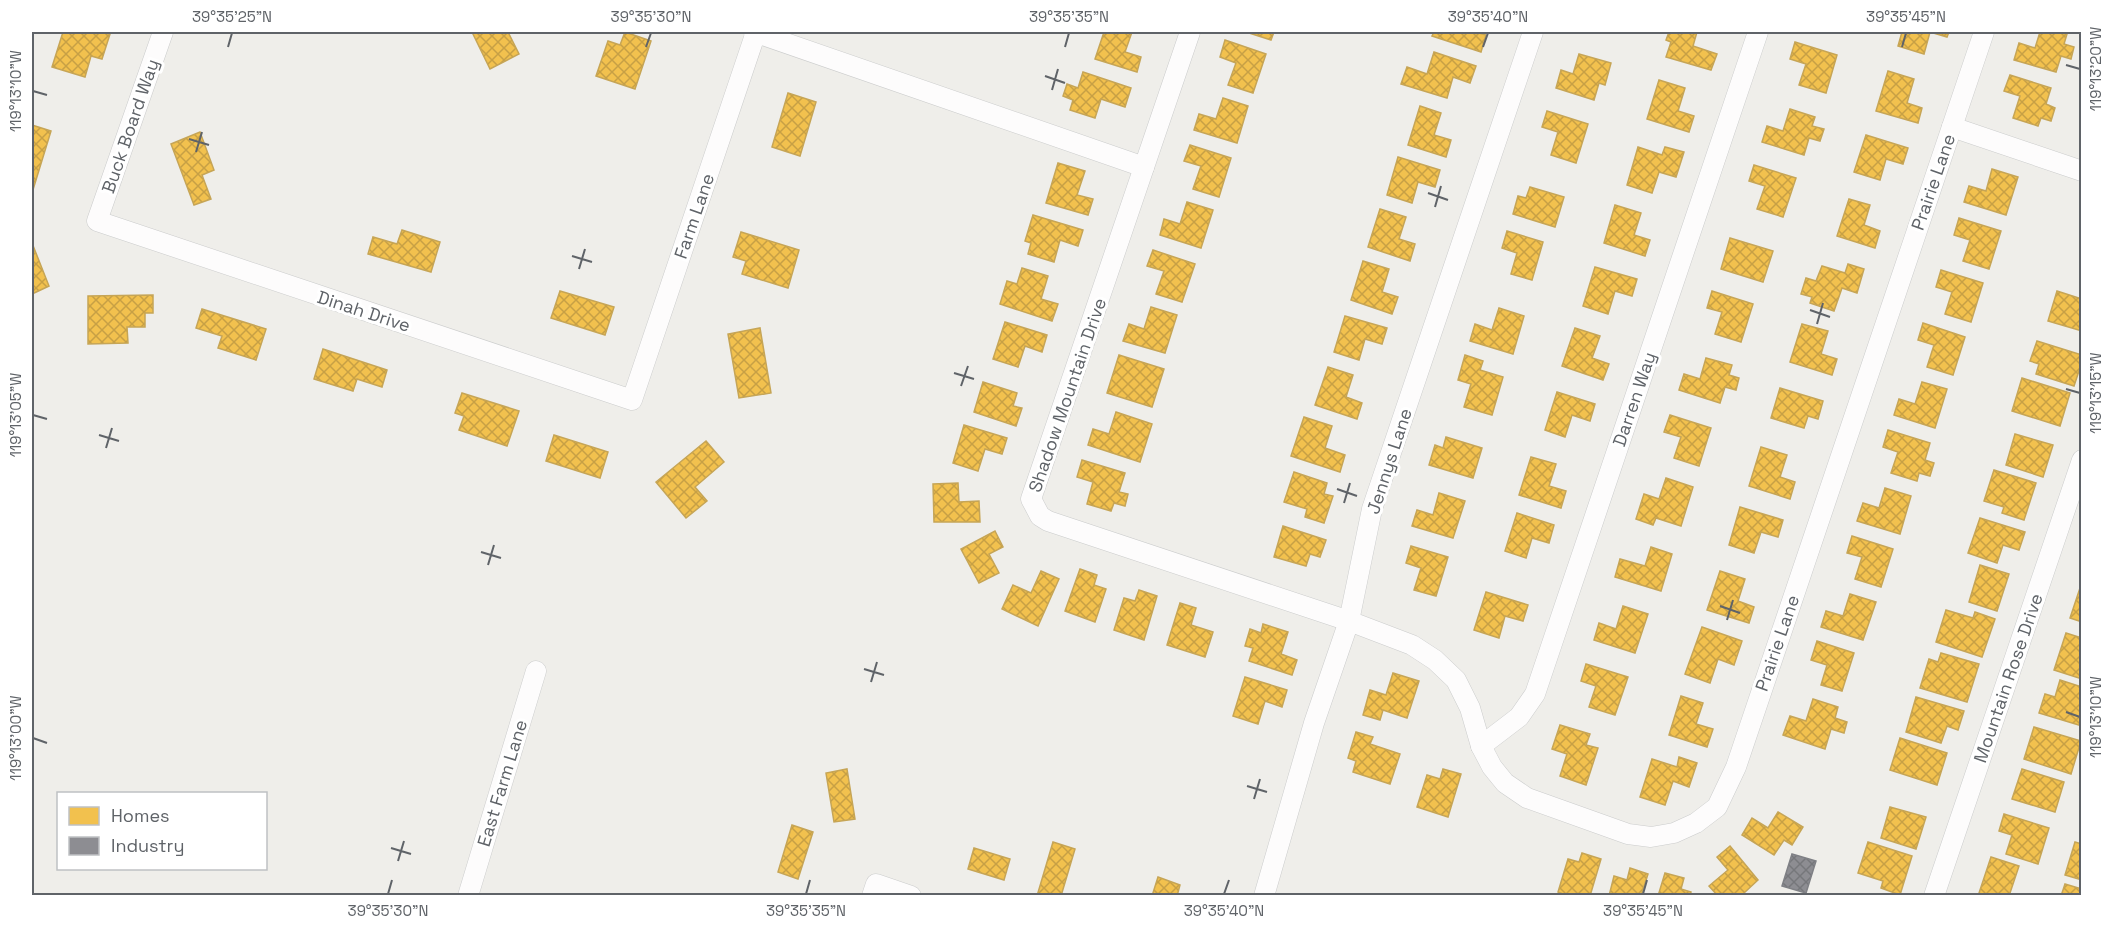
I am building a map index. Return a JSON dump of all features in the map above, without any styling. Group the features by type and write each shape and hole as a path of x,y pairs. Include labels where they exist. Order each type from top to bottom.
{"street":[{"name":"Buck Board Way","path":"97,221 163,32"},
{"path":"755,32 1144,167"},
{"name":"Farm Lane","path":"632,400 755,32"},
{"name":"Shadow Mountain Drive","path":"1190,32 1031,499 1040,516 1048,521 1349,621"},
{"name":"Jennys Lane","path":"1264,896 1314,723 1349,621 1372,509 1533,32"},
{"name":"Darren Way","path":"1481,746 1519,717 1536,694 1758,32"},
{"name":"Prairie Lane","path":"1349,621 1412,645 1442,666 1456,680 1470,708 1481,746 1492,767 1505,783 1527,798 1628,834 1651,837 1674,833 1696,823 1717,807 1736,767 1984,32"},
{"path":"1952,127 2082,171"},
{"name":"Dinah Drive","path":"97,221 632,400"},
{"name":"Mountain Rose Drive","path":"1934,896 2082,460"},
{"name":"East Farm Lane","path":"468,896 536,671"},
{"path":"874,890 911,896"}],"building: Homes":[{"path":"63,32 110,34 102,59 91,56 85,77 52,67"},
{"path":"472,32 508,32 519,54 490,69"},
{"path":"625,32 651,41 635,89 596,76 608,41 620,45"},
{"path":"1104,32 1132,32 1125,52 1141,57 1137,72 1095,59"},
{"path":"1246,32 1274,32 1271,40"},
{"path":"1434,32 1475,32 1486,35 1481,52 1432,36"},
{"path":"1669,32 1697,32 1693,46 1717,54 1711,70 1666,57 1671,42 1666,40"},
{"path":"1902,32 1930,32 1924,54 1898,46"},
{"path":"1930,32 1949,32 1947,37"},
{"path":"2040,32 2067,34 2064,44 2074,47 2071,59 2061,56 2056,72 2014,60 2019,43 2035,48"},
{"path":"1225,40 1266,54 1253,93 1228,85 1236,63 1220,57"},
{"path":"1795,42 1837,55 1826,93 1799,85 1806,64 1790,59"},
{"path":"1434,52 1476,66 1470,83 1453,77 1447,98 1401,84 1407,67 1427,74"},
{"path":"1579,54 1611,63 1605,85 1599,83 1594,100 1556,88 1561,70 1573,74"},
{"path":"1888,71 1914,79 1907,103 1922,108 1918,123 1876,111"},
{"path":"1083,72 1131,88 1125,107 1101,99 1095,118 1070,110 1073,100 1063,96 1067,84 1078,88"},
{"path":"2010,75 2051,88 2046,104 2055,108 2051,121 2041,118 2038,126 2013,118 2020,96 2004,91"},
{"path":"1659,80 1685,88 1678,111 1694,116 1689,132 1647,119"},
{"path":"788,93 816,102 800,156 772,147"},
{"path":"1223,98 1248,106 1237,143 1194,130 1199,114 1216,119"},
{"path":"1420,106 1441,113 1434,135 1451,140 1446,157 1408,145"},
{"path":"1790,109 1815,117 1812,126 1824,129 1820,141 1809,138 1804,155 1762,142 1767,126 1783,131"},
{"path":"1547,111 1588,124 1576,163 1551,155 1558,132 1542,127"},
{"path":"32,125 51,131 32,193"},
{"path":"200,132 214,170 202,175 211,199 194,205 171,144"},
{"path":"1866,135 1908,148 1903,164 1886,159 1880,180 1854,172"},
{"path":"1190,145 1231,158 1219,197 1193,189 1201,166 1184,161"},
{"path":"1638,147 1662,155 1665,147 1684,152 1676,177 1659,172 1652,193 1627,185"},
{"path":"1398,157 1440,170 1435,187 1418,182 1412,203 1387,195"},
{"path":"1058,163 1085,171 1077,195 1093,199 1088,215 1046,203"},
{"path":"1754,165 1796,178 1783,217 1757,209 1765,186 1749,181"},
{"path":"1992,169 2018,177 2006,215 1964,202 1969,186 1986,191"},
{"path":"1530,187 1564,197 1555,227 1513,214 1518,196 1526,198"},
{"path":"1849,199 1870,205 1864,225 1880,231 1875,248 1837,236"},
{"path":"1187,202 1213,210 1201,248 1160,235 1164,219 1180,224"},
{"path":"1615,205 1641,213 1634,235 1650,240 1645,256 1604,243"},
{"path":"1380,209 1406,217 1399,239 1415,244 1410,261 1368,247"},
{"path":"1033,215 1083,230 1078,246 1060,240 1054,262 1028,254 1031,243 1025,241"},
{"path":"1959,218 2001,231 1989,269 1963,261 1970,240 1954,235"},
{"path":"402,230 440,242 431,272 368,254 373,237 397,244"},
{"path":"1507,231 1543,242 1532,280 1511,274 1517,253 1502,248"},
{"path":"741,232 799,250 788,288 742,274 746,261 733,257"},
{"path":"1730,238 1773,251 1763,282 1721,269"},
{"path":"32,243 49,286 32,294"},
{"path":"1153,250 1195,264 1182,302 1156,294 1164,271 1147,266"},
{"path":"1363,261 1389,269 1382,292 1398,297 1392,314 1351,300"},
{"path":"1848,264 1864,269 1857,293 1842,288 1834,311 1810,303 1812,297 1801,294 1806,278 1816,281 1822,266 1845,273"},
{"path":"1595,267 1637,279 1632,296 1615,291 1608,314 1583,306"},
{"path":"1022,268 1048,276 1041,299 1058,304 1052,321 1000,304 1007,281 1017,284"},
{"path":"1941,270 1983,283 1971,322 1945,314 1952,292 1936,287"},
{"path":"560,291 614,307 605,335 551,318"},
{"path":"1712,291 1753,304 1741,342 1715,334 1722,312 1707,308"},
{"path":"2057,291 2082,299 2082,331 2048,321"},
{"path":"153,295 153,313 145,313 145,327 127,327 128,343 88,344 88,296"},
{"path":"1151,307 1177,315 1165,353 1123,341 1129,324 1144,329"},
{"path":"1499,308 1524,316 1513,354 1470,341 1475,324 1492,330"},
{"path":"202,309 266,329 256,360 218,348 222,336 196,328"},
{"path":"1345,316 1387,328 1382,344 1365,339 1359,360 1334,352"},
{"path":"1005,322 1047,335 1042,352 1025,346 1018,367 993,359"},
{"path":"1923,323 1965,337 1953,375 1927,367 1934,345 1918,340"},
{"path":"1802,324 1828,331 1821,354 1837,359 1832,375 1790,362"},
{"path":"760,328 771,393 739,398 728,334"},
{"path":"1575,328 1600,336 1592,358 1609,364 1603,380 1562,366"},
{"path":"2037,341 2082,355 2074,386 2036,374 2039,364 2030,361"},
{"path":"323,349 387,370 382,387 357,379 353,391 314,379"},
{"path":"1119,355 1164,369 1152,407 1107,393"},
{"path":"1465,355 1483,361 1480,370 1503,377 1492,415 1464,407 1471,384 1458,380"},
{"path":"1706,358 1732,365 1729,375 1739,378 1736,390 1725,387 1720,403 1679,390 1684,374 1700,379"},
{"path":"1328,367 1353,375 1346,397 1362,403 1357,419 1315,405"},
{"path":"2022,378 2070,393 2060,426 2012,411"},
{"path":"983,382 1017,393 1013,406 1022,408 1016,426 974,412"},
{"path":"1922,382 1947,389 1935,428 1894,415 1899,399 1915,404"},
{"path":"1780,388 1823,401 1818,419 1808,416 1804,428 1771,418"},
{"path":"1557,392 1595,404 1590,421 1572,415 1565,437 1545,430"},
{"path":"462,393 519,411 507,446 459,430 464,416 455,413"},
{"path":"1116,412 1152,424 1140,462 1088,445 1093,429 1109,434"},
{"path":"1670,415 1711,428 1699,466 1674,458 1681,437 1664,432"},
{"path":"1304,417 1332,426 1325,448 1345,455 1340,472 1291,456"},
{"path":"964,425 1007,438 1002,454 985,449 978,471 953,463"},
{"path":"1888,430 1930,443 1925,460 1934,463 1930,476 1919,473 1917,481 1891,473 1898,452 1883,447"},
{"path":"2015,434 2053,445 2043,477 2006,465"},
{"path":"554,435 608,452 600,478 546,461"},
{"path":"1446,437 1482,448 1473,478 1429,465 1435,445 1443,448"},
{"path":"706,441 724,462 695,487 707,501 686,518 656,482"},
{"path":"1761,447 1787,455 1780,477 1795,482 1790,499 1749,486"},
{"path":"1531,457 1556,464 1549,486 1566,491 1561,508 1519,495"},
{"path":"1082,460 1125,473 1119,492 1128,494 1125,506 1114,503 1111,511 1087,504 1093,482 1077,477"},
{"path":"1994,470 2036,483 2024,520 2002,513 2004,507 1984,501"},
{"path":"1294,472 1327,483 1324,494 1333,496 1324,523 1305,517 1307,509 1284,502"},
{"path":"1666,478 1693,487 1681,526 1656,518 1653,525 1636,519 1644,494 1659,499"},
{"path":"958,483 959,502 979,501 980,522 934,522 933,484"},
{"path":"1885,488 1911,496 1900,534 1857,521 1863,503 1879,508"},
{"path":"1439,493 1465,501 1453,538 1412,526 1417,510 1433,515"},
{"path":"1740,507 1783,520 1778,537 1761,532 1754,553 1729,545"},
{"path":"1517,513 1554,525 1549,543 1532,538 1526,558 1505,551"},
{"path":"1980,518 2025,532 2019,550 2003,545 1997,563 1968,553"},
{"path":"1283,526 1326,540 1320,557 1310,554 1306,566 1274,557"},
{"path":"995,531 1003,547 989,554 999,573 979,583 961,549"},
{"path":"1852,536 1893,549 1881,587 1855,579 1862,557 1847,553"},
{"path":"1411,546 1448,557 1436,596 1414,590 1421,568 1406,563"},
{"path":"1651,547 1672,554 1661,591 1615,577 1620,559 1645,566"},
{"path":"1980,565 2009,574 1997,611 1969,602"},
{"path":"1080,569 1097,575 1094,585 1106,589 1095,622 1065,611"},
{"path":"1041,571 1059,579 1038,626 1002,609 1013,585 1031,593"},
{"path":"1720,571 1745,579 1738,601 1754,607 1749,623 1707,610"},
{"path":"2080,588 2082,588 2082,622 2070,618"},
{"path":"1139,590 1157,596 1144,640 1114,630 1124,598 1135,601"},
{"path":"1486,592 1528,605 1523,621 1505,616 1499,638 1474,630"},
{"path":"1850,594 1876,602 1863,640 1821,627 1826,611 1843,616"},
{"path":"1180,603 1196,608 1191,625 1213,632 1205,657 1167,645"},
{"path":"1623,606 1648,614 1635,653 1594,640 1599,623 1616,629"},
{"path":"1946,610 1973,618 1975,612 1995,619 1982,657 1936,642"},
{"path":"1263,624 1288,632 1281,654 1297,660 1292,675 1249,661 1253,648 1245,646 1250,629 1261,633"},
{"path":"1702,627 1742,641 1734,665 1718,659 1710,683 1685,674"},
{"path":"2066,633 2082,638 2082,679 2054,670"},
{"path":"1817,641 1854,653 1842,691 1821,685 1827,665 1811,660"},
{"path":"1941,653 1979,664 1967,702 1920,688 1929,659 1938,662"},
{"path":"1586,664 1628,677 1615,715 1589,707 1596,686 1581,681"},
{"path":"1393,673 1419,681 1407,718 1383,710 1380,720 1363,715 1370,690 1386,695"},
{"path":"1245,677 1287,690 1282,707 1265,701 1258,724 1233,716"},
{"path":"2060,680 2082,687 2082,726 2039,713 2045,694 2055,697"},
{"path":"1681,696 1703,703 1696,724 1713,729 1707,747 1669,735"},
{"path":"1916,697 1964,711 1958,730 1947,726 1941,743 1906,732"},
{"path":"1813,699 1838,707 1835,718 1847,722 1844,733 1831,729 1825,749 1783,735 1790,716 1806,721"},
{"path":"1560,725 1590,734 1586,745 1598,748 1586,785 1560,776 1567,754 1552,749"},
{"path":"2034,727 2081,741 2071,774 2024,759"},
{"path":"1356,732 1373,737 1370,744 1400,754 1390,784 1353,772 1356,761 1348,758"},
{"path":"1900,738 1947,753 1937,785 1890,770"},
{"path":"1679,757 1697,763 1689,787 1673,781 1665,805 1640,797 1652,759 1677,767"},
{"path":"847,769 855,819 834,822 826,773"},
{"path":"1443,769 1461,774 1448,817 1417,807 1427,775 1440,779"},
{"path":"2022,769 2064,782 2055,812 2012,799"},
{"path":"1890,807 1926,817 1916,849 1881,838"},
{"path":"1778,812 1803,827 1792,845 1784,840 1774,855 1742,835 1752,818 1768,828"},
{"path":"2004,814 2049,828 2038,864 2006,854 2012,835 1999,831"},
{"path":"792,825 813,832 798,879 778,872"},
{"path":"1053,842 1075,849 1061,896 1037,896"},
{"path":"1868,842 1912,856 1900,895 1881,888 1883,881 1858,873"},
{"path":"2075,842 2082,844 2082,880 2065,875"},
{"path":"1730,846 1758,880 1744,893 1746,896 1718,896 1709,886 1728,870 1717,857"},
{"path":"974,848 1010,859 1004,880 968,869"},
{"path":"1582,853 1601,859 1590,896 1568,896 1558,892 1568,859 1579,862"},
{"path":"1991,857 2019,866 2009,896 1986,896 1979,893"},
{"path":"1630,868 1648,874 1641,896 1609,896 1614,876 1627,880"},
{"path":"1665,873 1684,878 1681,889 1691,892 1690,896 1658,896"},
{"path":"1158,877 1180,885 1177,896 1152,896"},
{"path":"2065,884 2082,889 2082,896 2061,896"}],"building: Industry":[{"path":"1792,854 1816,861 1806,893 1782,886"}]}
